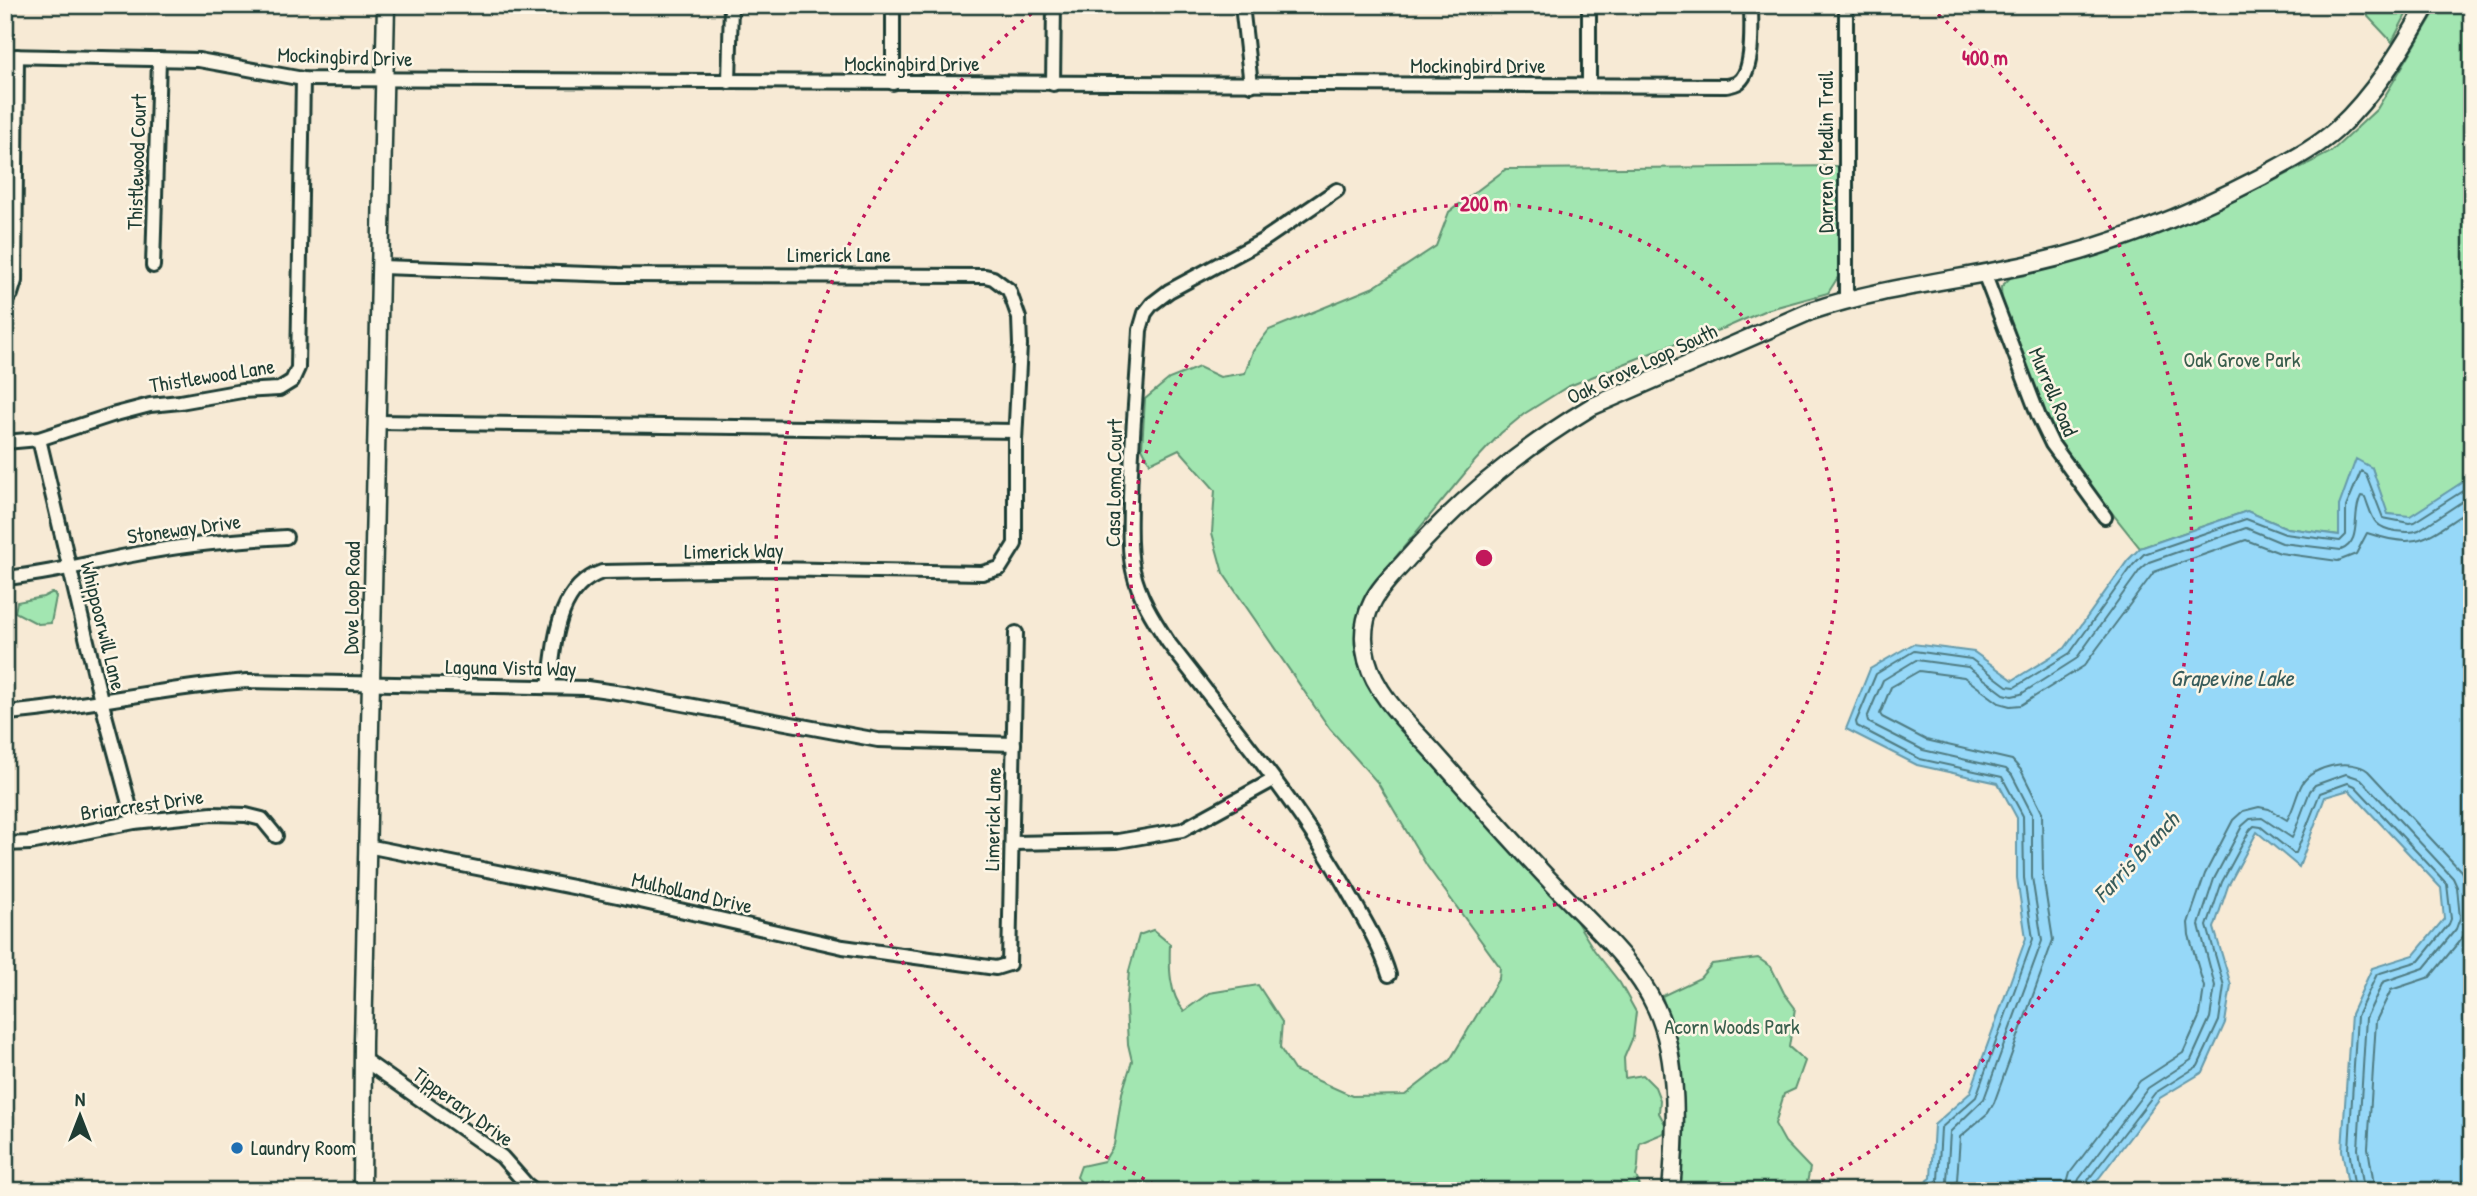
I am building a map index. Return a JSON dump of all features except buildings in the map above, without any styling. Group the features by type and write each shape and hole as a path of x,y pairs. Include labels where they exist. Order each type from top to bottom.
{"street":[{"name":"Dove Loop Road","path":"362,1191 386,5"},
{"path":"729,82 731,5"},
{"path":"893,5 893,83"},
{"path":"1053,84 1054,5"},
{"path":"1242,5 1251,85"},
{"path":"1589,5 1589,85"},
{"name":"Mockingbird Drive","path":"11,56 199,60 303,79 1726,86 1737,84 1743,78 1751,46 1751,5"},
{"name":"Darren G Medlin Trail","path":"1846,5 1846,300"},
{"name":"Oak Grove Loop South","path":"1671,1191 1675,1147 1674,1093 1663,1027 1657,1009 1643,983 1617,951 1516,845 1383,693 1367,662 1363,635 1377,593 1448,515 1497,471 1591,407 1784,323 1846,300 2038,262 2134,234 2205,205 2286,164 2334,132 2363,101 2379,81 2427,5"},
{"path":"5,301 11,294 15,281 11,56"},
{"name":"Thistlewood Court","path":"153,266 159,59"},
{"name":"Thistlewood Lane","path":"5,442 39,439 136,408 242,391 279,389 292,381 298,368 303,79"},
{"name":"Casa Loma Court","path":"1337,190 1262,241 1169,291 1145,313 1140,330 1131,471 1130,539 1133,569 1142,598 1157,626 1292,802 1381,949 1389,975"},
{"name":"Limerick Lane","path":"380,267 618,275 985,275 993,278 1009,290 1018,318 1020,345 1015,431 1015,544 1000,568"},
{"name":"Murrell Road","path":"1984,273 2039,417 2052,444 2105,516"},
{"path":"377,422 1015,431"},
{"name":"Whippoorwill Lane","path":"39,439 101,699 134,821"},
{"name":"Stoneway Drive","path":"5,578 69,569 137,553 212,541 286,537"},
{"name":"Limerick Way","path":"550,687 563,611 590,576 603,572 771,569 982,573 1000,568"},
{"name":"Limerick Lane","path":"1009,964 1016,633"},
{"name":"Laguna Vista Way","path":"5,713 35,711 194,685 247,681 587,688 878,740 1014,744"},
{"path":"1013,842 1118,841 1182,830 1273,780"},
{"name":"Briarcrest Drive","path":"5,844 30,843 134,821 212,814 246,815 262,819 276,836"},
{"name":"Mulholland Drive","path":"367,846 618,896 843,947 996,968 1009,964"},
{"name":"Tipperary Drive","path":"363,1059 502,1157 535,1191"}],"green space":[{"path":"2357,5 2411,5 2392,42"},
{"name":"Oak Grove Park","path":"2439,5 2472,5 2472,476 2410,517 2387,514 2372,468 2339,506 2339,535 2287,528 2247,511 2140,548 2073,464 2053,433 2002,306 2001,287 2013,275 2099,252 2240,198 2331,152 2377,109"},
{"path":"1840,166 1840,274 1828,293 1766,310 1725,328 1666,347 1567,387 1524,414 1501,433 1475,461 1375,582 1367,596 1358,652 1366,681 1385,709 1500,840 1575,919 1594,950 1620,983 1636,1012 1633,1037 1624,1058 1625,1078 1643,1075 1655,1087 1660,1100 1659,1113 1665,1124 1664,1133 1640,1143 1636,1176 1642,1191 1097,1191 1084,1186 1077,1177 1081,1166 1104,1161 1114,1145 1122,1093 1132,1061 1128,1044 1126,1006 1129,971 1139,935 1153,930 1170,944 1173,988 1184,1011 1209,993 1258,985 1282,1022 1280,1048 1294,1070 1352,1096 1405,1095 1450,1060 1499,978 1500,967 1427,866 1378,783 1330,729 1223,573 1212,533 1215,490 1179,449 1150,463 1142,448 1145,399 1169,379 1199,367 1220,377 1245,373 1253,351 1269,330 1374,287 1436,246 1449,212 1506,169"},
{"path":"51,593 56,597 51,623 38,624 15,612 17,602"},
{"name":"Acorn Woods Park","path":"1758,958 1771,967 1795,1008 1789,1047 1805,1061 1795,1089 1784,1094 1775,1124 1785,1142 1810,1168 1806,1188 1801,1191 1679,1191 1684,1140 1683,1092 1675,1045 1662,996 1700,978 1712,964"}],"water":[{"name":"Grapevine Lake","path":"2356,459 2372,468 2388,514 2410,516 2472,476 2472,1191 2349,1191 2342,1150 2351,1014 2372,968 2414,955 2444,919 2441,888 2349,790 2325,797 2299,867 2257,832 2228,886 2214,928 2231,985 2225,1023 2203,1072 2160,1098 2089,1191 1913,1191 1931,1178 1934,1125 1970,1093 2026,938 2017,878 2017,818 1998,783 1917,765 1846,729 1870,669 1913,644 1974,652 2013,680 2065,648 2128,560 2140,548 2247,511 2287,528 2339,535 2339,506"}],"place":[{"name":"Laundry Room","path":"237,1148"}],"water label":[{"name":"Farris Branch","path":"2136,857"}]}
